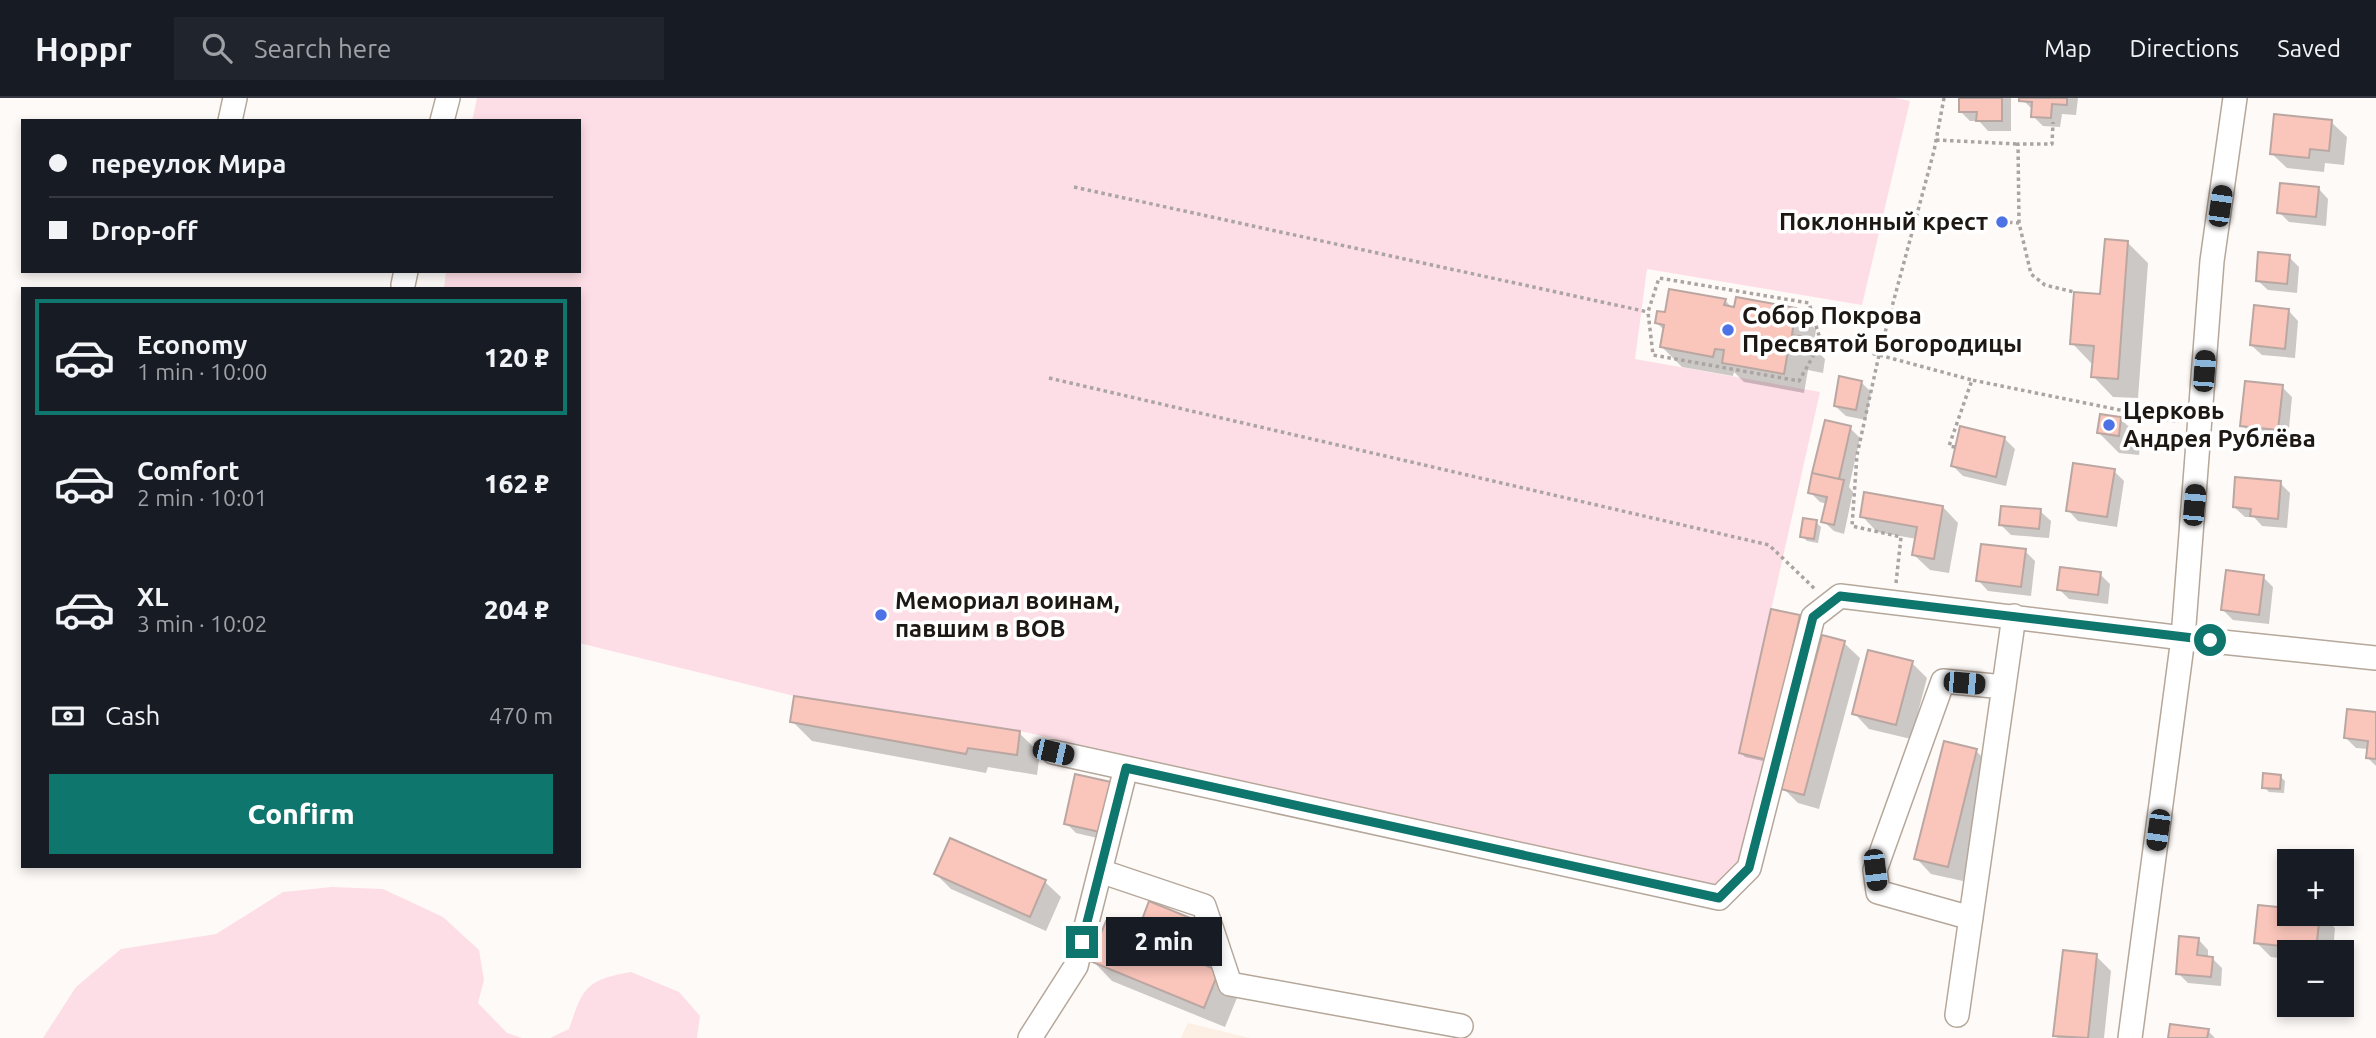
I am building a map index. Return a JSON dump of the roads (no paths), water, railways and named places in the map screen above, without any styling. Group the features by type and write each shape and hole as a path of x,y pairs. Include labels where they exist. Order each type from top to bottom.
{"street":[{"path":"230,119 235,98"},
{"path":"443,119 448,98"},
{"path":"2130,1038 2183,638 2212,261 2235,98"},
{"path":"1053,752 1719,898 1749,868 1813,617 1835,600 1894,603 2376,658"},
{"path":"1957,1015 2014,616"},
{"path":"1971,918 1878,892 1875,870 1943,681 2004,687"},
{"path":"1030,1038 1076,966 1126,768"},
{"path":"1100,871 1204,905 1230,984 1461,1026"}],"place":[{"name":"Поклонный крест","path":"2002,222"},
{"name":"Собор Покрова Пресвятой Богородицы","path":"1728,330"},
{"name":"Церковь Андрея Рублёва","path":"2109,425"},
{"name":"Мемориал воинам, павшим в ВОВ","path":"881,615"}]}
